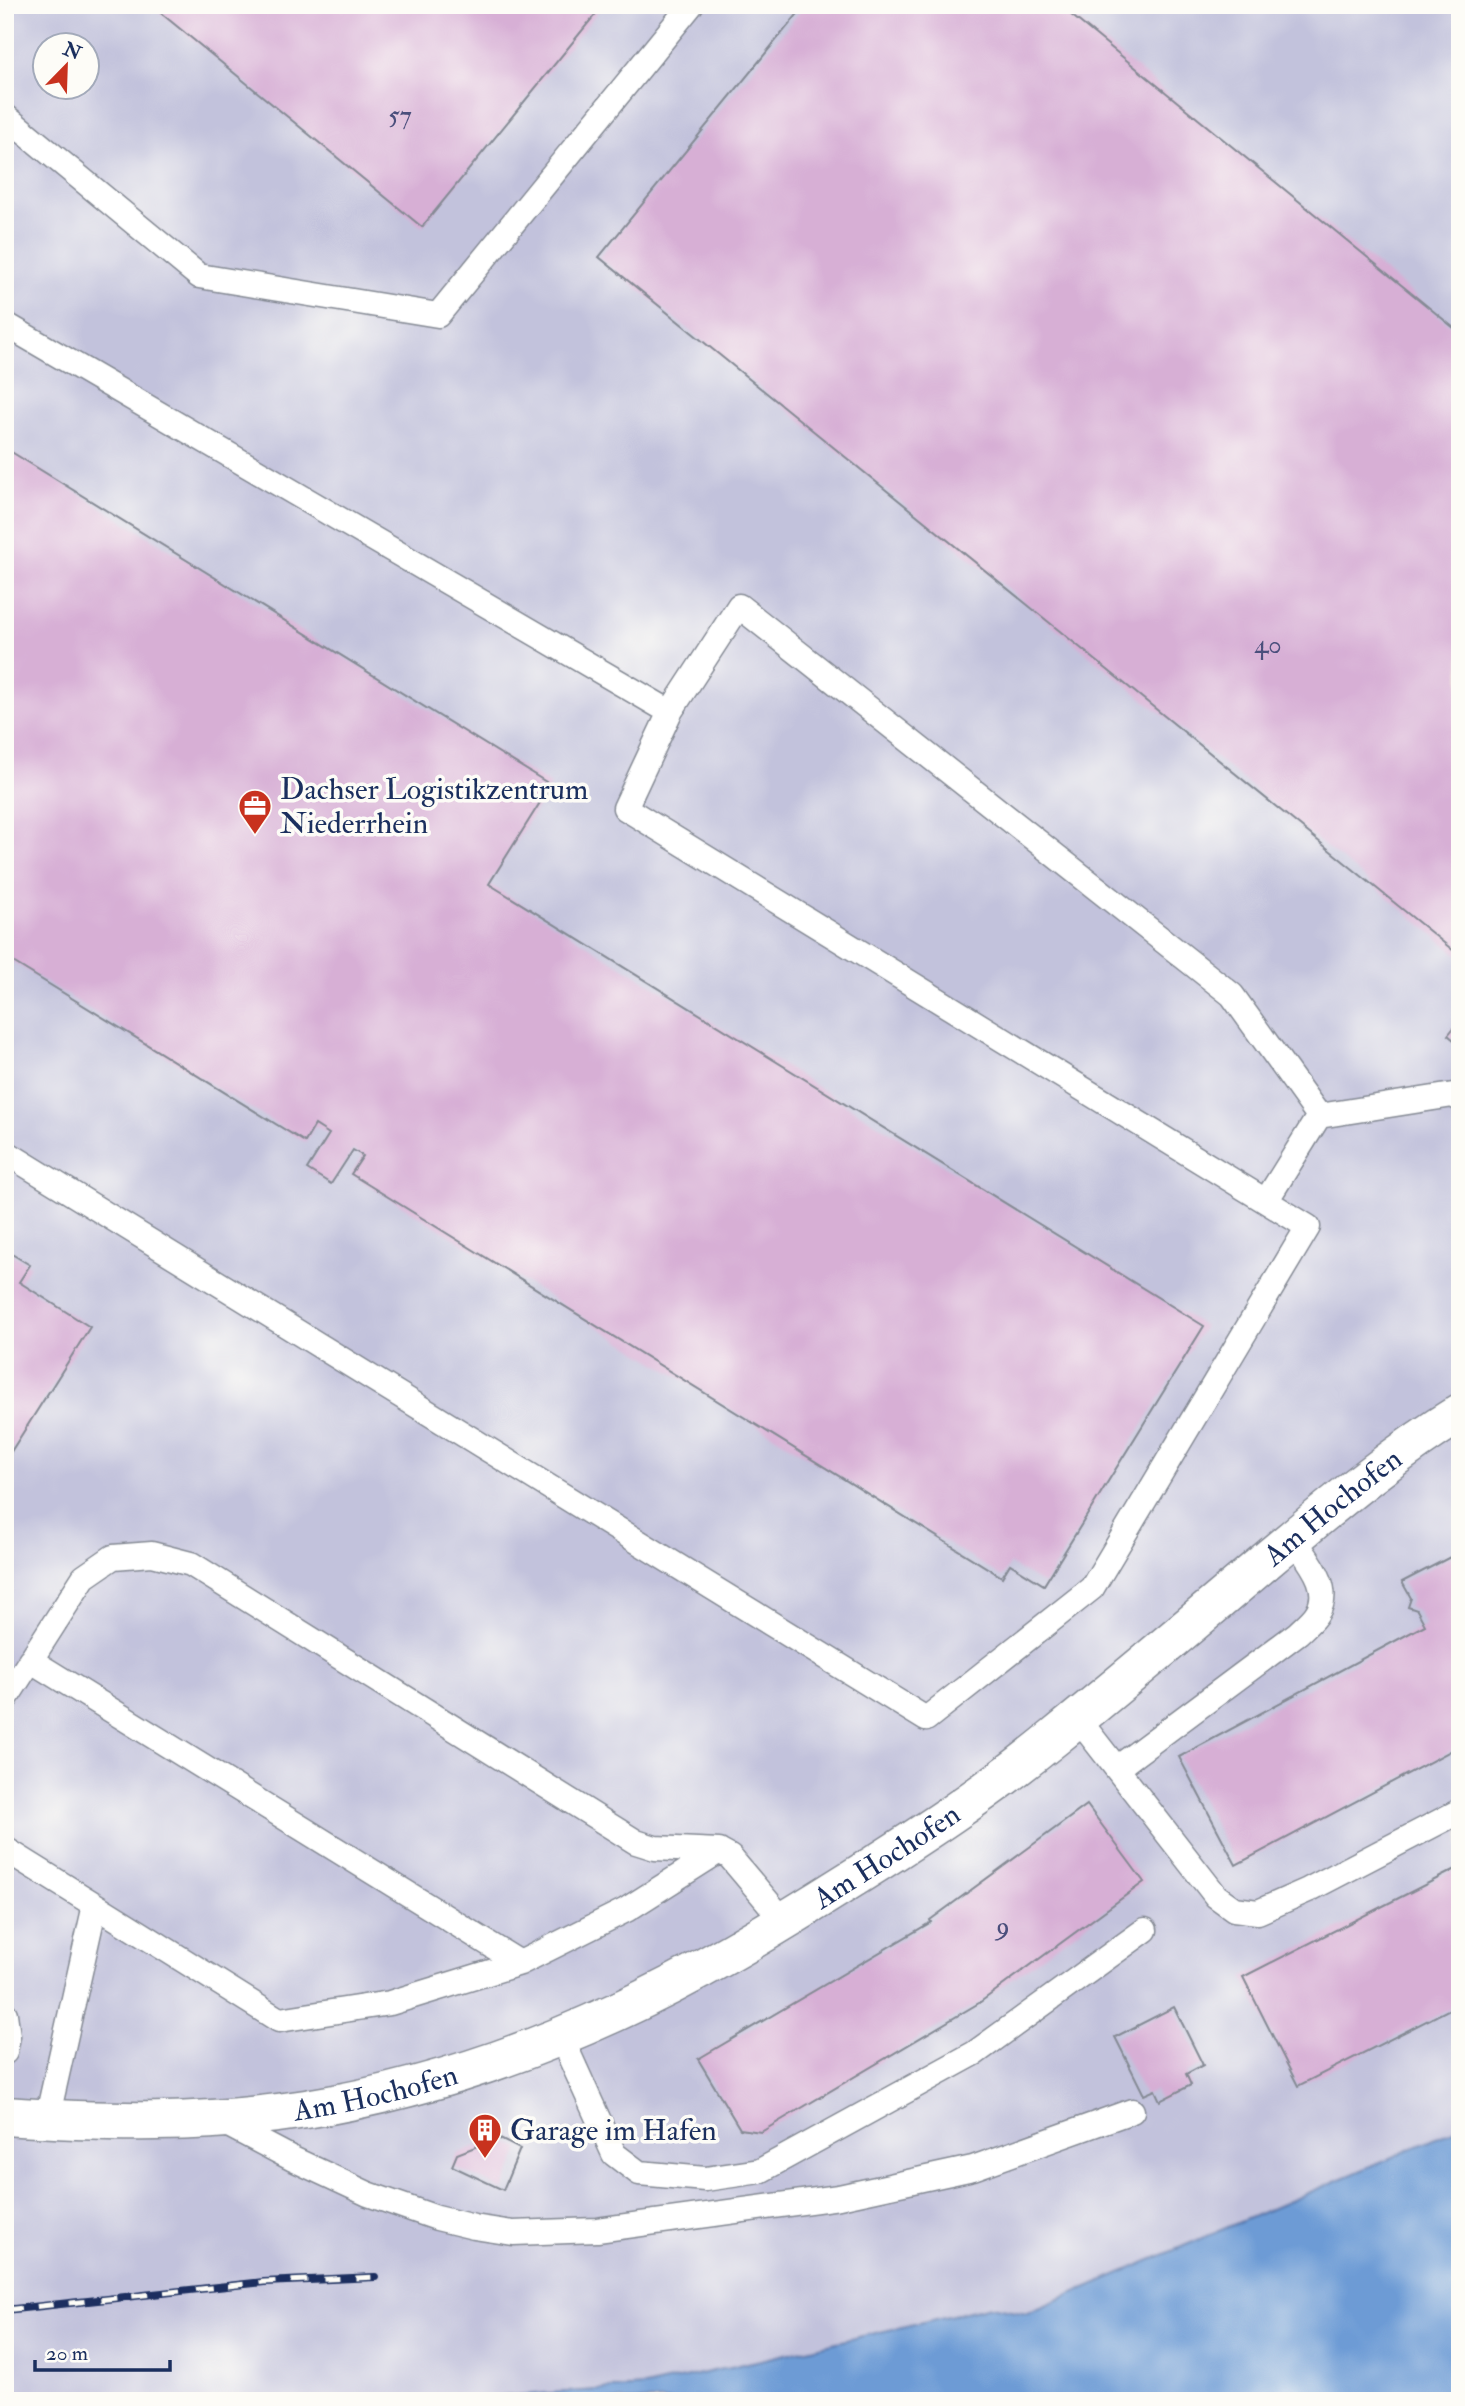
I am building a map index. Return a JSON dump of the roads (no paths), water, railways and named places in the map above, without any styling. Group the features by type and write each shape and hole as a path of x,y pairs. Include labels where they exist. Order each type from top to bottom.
{"street":[{"name":"Am Hochofen","path":"5,2116 149,2122 218,2120 304,2109 442,2077 561,2037 620,2011 785,1922 978,1797 1078,1719 1371,1474 1460,1413"}],"lane":[{"path":"5,116 199,276 438,315 691,5"},
{"path":"5,324 670,712"},
{"path":"5,1152 926,1719 1092,1588 1308,1227 625,808 670,712 739,606 1232,995 1319,1116"},
{"path":"1266,1201 1319,1116 1452,1096 1460,1099"},
{"path":"1116,1768 1298,1633 1316,1615 1323,1601 1321,1581 1293,1538"},
{"path":"5,1700 84,1577 113,1558 152,1554 191,1564 636,1842 655,1848 719,1851 730,1857 785,1922"},
{"path":"30,1660 520,1963"},
{"path":"1078,1719 1216,1896 1234,1909 1258,1912 1308,1890 1460,1811"},
{"path":"5,1849 279,2020 390,2003 520,1963 626,1910 719,1851"},
{"path":"47,2119 95,1905"},
{"path":"561,2037 614,2154 639,2173 705,2179 760,2171 975,2053 1145,1930"},
{"path":"5,2014 8,2036 5,2052"},
{"name":"Am Hochofen","path":"218,2120 368,2194 474,2228 513,2233 597,2230 839,2197 973,2168 1132,2111"}],"water":[{"path":"1460,2128 1460,2401 426,2401 645,2387 991,2306 1027,2313"}],"railway":[{"path":"5,2310 264,2282 375,2277"}],"place":[{"name":"Dachser Logistikzentrum Niederrhein","path":"255,836"},
{"name":"Garage im Hafen","path":"485,2160"}]}
